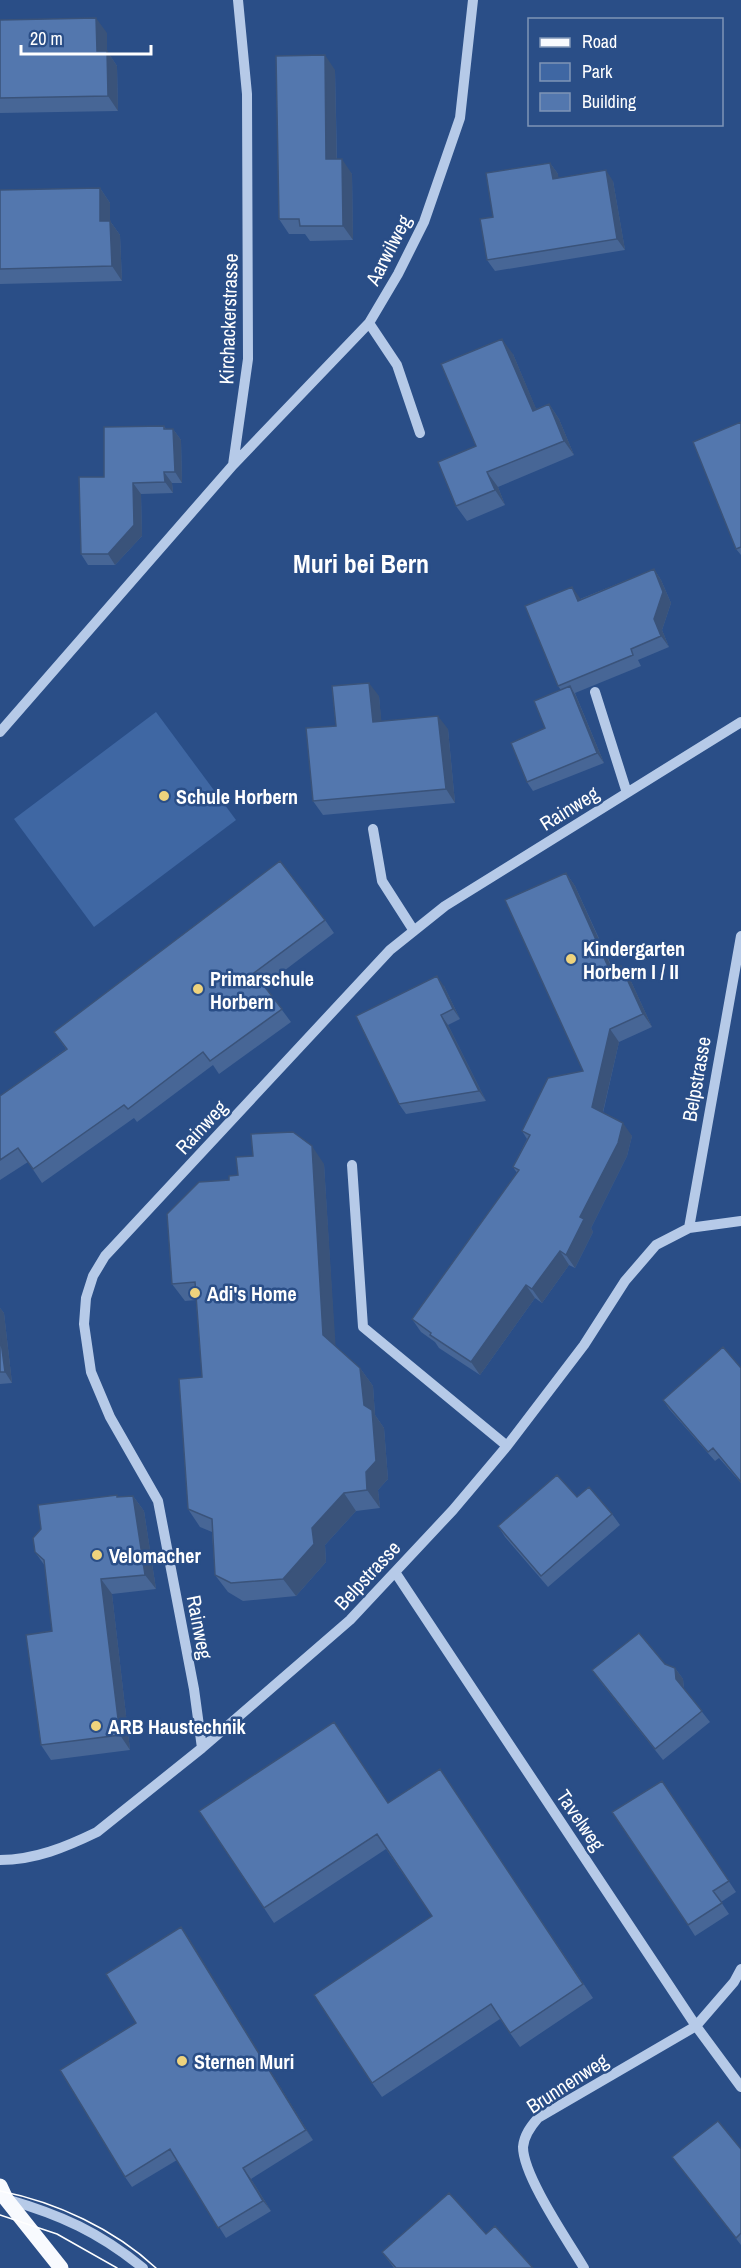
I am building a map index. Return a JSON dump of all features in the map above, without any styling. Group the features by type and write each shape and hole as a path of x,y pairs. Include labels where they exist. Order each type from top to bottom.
{"main road":[{"path":"2,2194 61,2268"}],"street":[{"name":"Kirchackerstrasse","path":"233,465 248,359 247,94 238,0"},
{"name":"Aarwilweg","path":"233,465 369,323 398,274 424,222 460,118 473,0"},
{"path":"369,323 397,365 420,433"},
{"path":"0,732 233,465"},
{"path":"595,692 627,793"},
{"name":"Rainweg","path":"202,1748 194,1689 158,1501 110,1417 91,1372 84,1324 86,1298 93,1276 105,1256 390,950 445,906 741,722"},
{"path":"373,829 382,881 414,931"},
{"name":"Belpstrasse","path":"689,1228 741,936"},
{"path":"352,1166 363,1327 507,1446"},
{"name":"Belpstrasse","path":"0,1860 30,1857 62,1849 97,1832 300,1666 350,1620 507,1446 584,1345 625,1281 656,1245 689,1228 738,1222"},
{"name":"Tavelweg","path":"395,1572 696,2026 741,2087"},
{"name":"Brunnenweg","path":"584,2268 532,2178 525,2159 525,2136 538,2118 696,2026 734,1982 741,1970"},
{"path":"2,2194 76,2223 117,2247 143,2268"}],"green space":[{"path":"156,712 236,820 94,927 14,819"}],"building":[{"path":"96,18 97,51 107,51 108,96 0,98 0,20"},
{"path":"325,55 326,159 342,159 343,226 300,226 299,219 279,219 276,56"},
{"path":"550,163 553,179 606,170 617,239 487,260 480,219 493,217 486,173"},
{"path":"100,188 100,221 110,221 112,266 0,269 0,190"},
{"path":"502,339 533,411 549,404 564,441 487,472 495,490 456,506 438,462 476,446 441,364"},
{"path":"741,422 741,547 736,549 693,442"},
{"path":"164,426 164,429 173,429 175,472 164,472 165,482 133,483 134,525 108,554 81,554 79,477 104,477 104,427"},
{"path":"654,569 663,592 654,619 661,636 631,649 633,655 558,686 525,606 572,587 578,601"},
{"path":"369,683 373,722 438,716 446,789 313,801 306,728 336,726 332,686"},
{"path":"570,686 597,753 527,782 511,743 545,728 534,701"},
{"path":"280,861 325,920 254,973 282,1009 210,1061 203,1052 128,1109 124,1105 33,1169 18,1148 0,1160 0,1096 67,1049 54,1032"},
{"path":"566,873 610,971 621,966 643,1014 610,1029 592,1107 623,1123 618,1143 580,1217 584,1219 566,1255 560,1251 532,1289 526,1285 471,1362 430,1335 431,1333 412,1319 519,1170 513,1167 530,1135 522,1131 548,1078 583,1071 505,900"},
{"path":"437,976 453,1009 441,1015 479,1091 399,1104 356,1016"},
{"path":"293,1132 312,1146 323,1335 360,1368 364,1405 372,1410 376,1461 366,1472 367,1490 344,1493 312,1528 314,1544 283,1579 231,1583 215,1575 212,1519 188,1509 179,1379 202,1377 195,1282 172,1284 167,1214 199,1182 229,1180 229,1176 238,1175 236,1157 253,1156 251,1134"},
{"path":"0,1334 5,1372 0,1372"},
{"path":"723,1347 741,1368 741,1482 713,1448 708,1452 663,1400"},
{"path":"557,1475 577,1497 589,1487 612,1514 541,1576 498,1526"},
{"path":"117,1495 117,1497 133,1496 145,1575 101,1579 120,1735 41,1745 26,1635 52,1631 44,1560 35,1552 33,1538 41,1529 38,1505"},
{"path":"639,1633 665,1664 675,1668 676,1679 702,1711 655,1749 592,1670"},
{"path":"334,1722 388,1803 440,1769 583,1984 510,2033 491,2004 372,2083 314,1995 432,1916 377,1834 264,1908 199,1811"},
{"path":"662,1781 729,1881 713,1891 722,1903 688,1925 612,1812"},
{"name":"Sternen Muri","path":"181,1927 306,2130 243,2168 263,2201 218,2228 170,2149 125,2177 60,2070 136,2023 106,1974"},
{"path":"718,2121 741,2149 741,2233 736,2238 672,2157"},
{"path":"449,2193 486,2234 495,2226 533,2268 396,2268 382,2252"}],"tram line":[{"path":"0,2191 42,2202 83,2219 122,2241 156,2268"},
{"path":"0,2215 57,2234 117,2268"}],"place":[{"name":"Schule Horbern","path":"164,796"},
{"name":"Kindergarten Horbern I / II","path":"571,959"},
{"name":"Primarschule Horbern","path":"198,989"},
{"name":"Adi's Home","path":"195,1293"},
{"name":"Velomacher","path":"97,1555"},
{"name":"ARB Haustechnik","path":"96,1726"},
{"name":"Sternen Muri","path":"182,2061"}],"district":[{"name":"Muri bei Bern","path":"361,563"}]}
